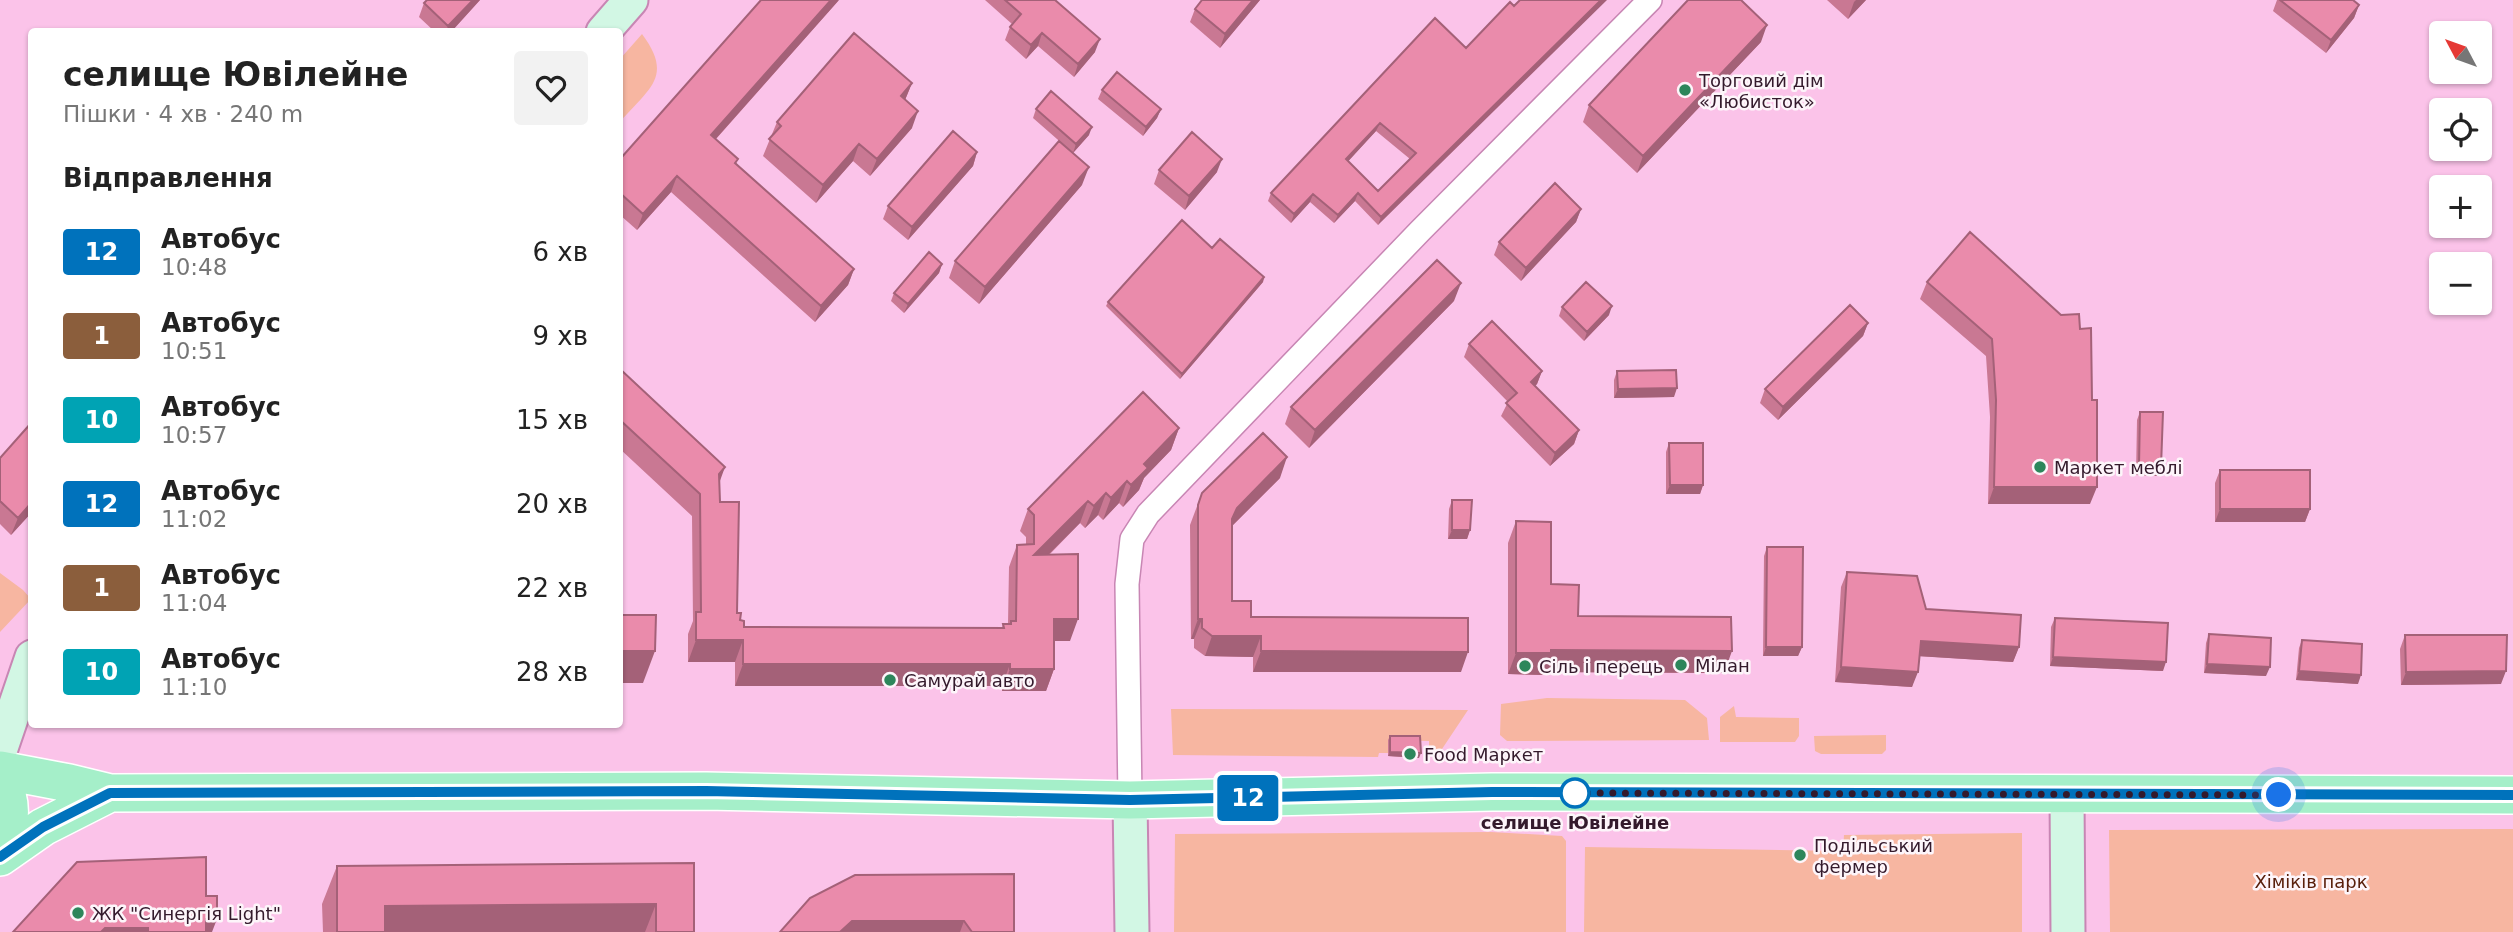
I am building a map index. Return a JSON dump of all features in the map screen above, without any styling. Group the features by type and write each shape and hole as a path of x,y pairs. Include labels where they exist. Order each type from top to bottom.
{"main road":[{"path":"0,770 110,793 706,791 1130,800 1492,792 2067,796 2513,795"},
{"path":"0,778 10,806 9,828 0,848"},
{"path":"0,857 43,827 110,793"}],"street":[{"path":"606,28 631,0"},
{"path":"1132,932 1127,584 1132,539 1147,514 1384,268 1650,0"},
{"path":"0,682 28,659"},
{"path":"0,751 28,668"},
{"path":"2067,796 2068,932"}],"green space":[{"path":"642,34 656,61 657,72 648,91 623,119 623,56"},
{"path":"0,573 23,590 28,596 28,602 0,632"},
{"path":"1547,698 1685,700 1707,718 1709,740 1507,741 1500,735 1501,704"},
{"path":"1734,706 1736,717 1799,718 1799,736 1795,742 1720,742 1720,717"},
{"path":"1171,709 1468,710 1440,752 1429,754 1429,741 1389,740 1388,753 1379,753 1378,757 1173,755"},
{"path":"1886,735 1886,750 1882,754 1821,754 1815,751 1814,736"},
{"name":"Хіміків парк","path":"2513,829 2513,932 2110,932 2109,830"},
{"path":"1491,832 1562,836 1566,841 1566,932 1174,932 1175,834"},
{"path":"2022,833 2022,932 1584,932 1585,847 1843,851 1844,835"}],"building":[{"path":"427,0 473,0 448,26 424,3"},
{"path":"761,0 831,0 711,135 738,159 735,163 854,269 821,306 677,176 643,214 623,196 623,156"},
{"path":"1005,0 1055,0 1100,39 1078,64 1042,33 1031,45 1010,27 1021,14"},
{"path":"1202,0 1253,0 1225,34 1195,9"},
{"path":"1520,0 1601,0 1381,217 1358,193 1338,215 1313,194 1294,214 1271,193 1435,18 1466,48 1510,2 1514,6","holes":["1380,123 1416,153 1378,191 1346,159"]},
{"path":"1688,0 1741,0 1767,25 1643,156 1589,105"},
{"path":"2280,0 2353,0 2359,5 2331,40"},
{"path":"854,33 912,83 901,96 918,111 877,159 859,144 823,185 769,139 781,126 777,122"},
{"path":"1117,72 1161,109 1146,127 1102,90"},
{"path":"1051,91 1092,127 1076,144 1036,109"},
{"path":"953,131 977,152 912,227 888,206"},
{"path":"1192,132 1222,159 1189,196 1159,170"},
{"path":"1059,141 1089,167 985,287 955,261"},
{"path":"1555,183 1581,209 1526,268 1499,242"},
{"path":"1182,220 1212,248 1220,239 1264,277 1182,374 1108,302"},
{"path":"1970,232 2061,315 2079,314 2080,329 2091,328 2092,400 2097,400 2097,487 1994,487 1996,400 1992,339 1927,282"},
{"path":"929,252 942,264 908,304 894,293"},
{"path":"1437,260 1461,283 1315,430 1291,407"},
{"path":"1586,282 1612,306 1587,332 1562,307"},
{"path":"1850,305 1868,323 1783,407 1765,389"},
{"path":"1492,321 1542,371 1531,382 1579,430 1555,453 1506,403 1517,393 1469,344"},
{"path":"1676,370 1677,388 1618,389 1617,371"},
{"path":"623,372 725,467 719,474 720,502 739,502 737,613 741,613 740,620 744,621 744,627 1004,628 1003,624 1016,621 1017,545 1034,544 1034,515 1028,509 1143,392 1179,428 1144,464 1148,468 1131,485 1127,481 1111,498 1106,493 1094,506 1088,501 1034,555 1078,554 1078,619 1054,619 1054,669 1010,669 1010,664 743,664 743,640 696,640 696,612 701,612 700,494 623,423"},
{"path":"2140,412 2163,412 2161,467 2139,466"},
{"path":"28,426 28,507 18,518 0,501 0,458"},
{"path":"1263,433 1287,457 1237,508 1232,519 1232,601 1251,601 1251,617 1468,618 1468,652 1261,651 1261,636 1212,636 1202,628 1202,619 1198,619 1198,505 1202,493"},
{"path":"1669,443 1703,443 1703,485 1670,485"},
{"path":"2220,470 2310,470 2310,509 2220,509"},
{"path":"1452,500 1472,500 1470,530 1452,530"},
{"path":"1516,521 1551,522 1551,584 1579,585 1578,616 1731,617 1732,651 1551,650 1551,653 1516,653"},
{"path":"1767,547 1803,547 1802,647 1766,647"},
{"path":"1847,572 1917,576 1926,609 2021,615 2019,647 1921,641 1918,672 1841,667"},
{"path":"623,615 656,615 655,651 623,651"},
{"path":"2055,618 2168,623 2166,662 2053,657"},
{"path":"2209,634 2271,638 2270,667 2207,664"},
{"path":"2405,635 2507,635 2506,671 2406,672"},
{"path":"2302,640 2362,644 2361,675 2299,671"},
{"path":"1390,736 1420,736 1421,753 1390,752"},
{"path":"206,857 206,896 217,896 217,919 206,919 206,932 148,932 148,928 105,928 101,932 13,932 77,862"},
{"path":"694,863 694,932 656,932 656,904 385,906 385,932 337,932 337,866"},
{"path":"1014,874 1014,932 972,932 964,921 852,921 840,932 780,932 810,898 855,875"}],"bus line":[{"name":"12","path":"0,857 43,827 110,793 706,791 1130,800 1492,792 2067,796 2513,795"}],"place":[{"name":"Торговий дім «Любисток»","path":"1685,90"},
{"name":"Маркет меблі","path":"2040,467"},
{"name":"Мілан","path":"1681,665"},
{"name":"Сіль і перець","path":"1525,666"},
{"name":"Самурай авто","path":"890,680"},
{"name":"Food Маркет","path":"1410,754"},
{"name":"селище Ювілейне","path":"1575,793"},
{"name":"Подільський фермер","path":"1800,855"},
{"name":"ЖК \"Синергія Light\"","path":"78,913"}],"route":[{"path":"1575,793 2279,795"}]}
